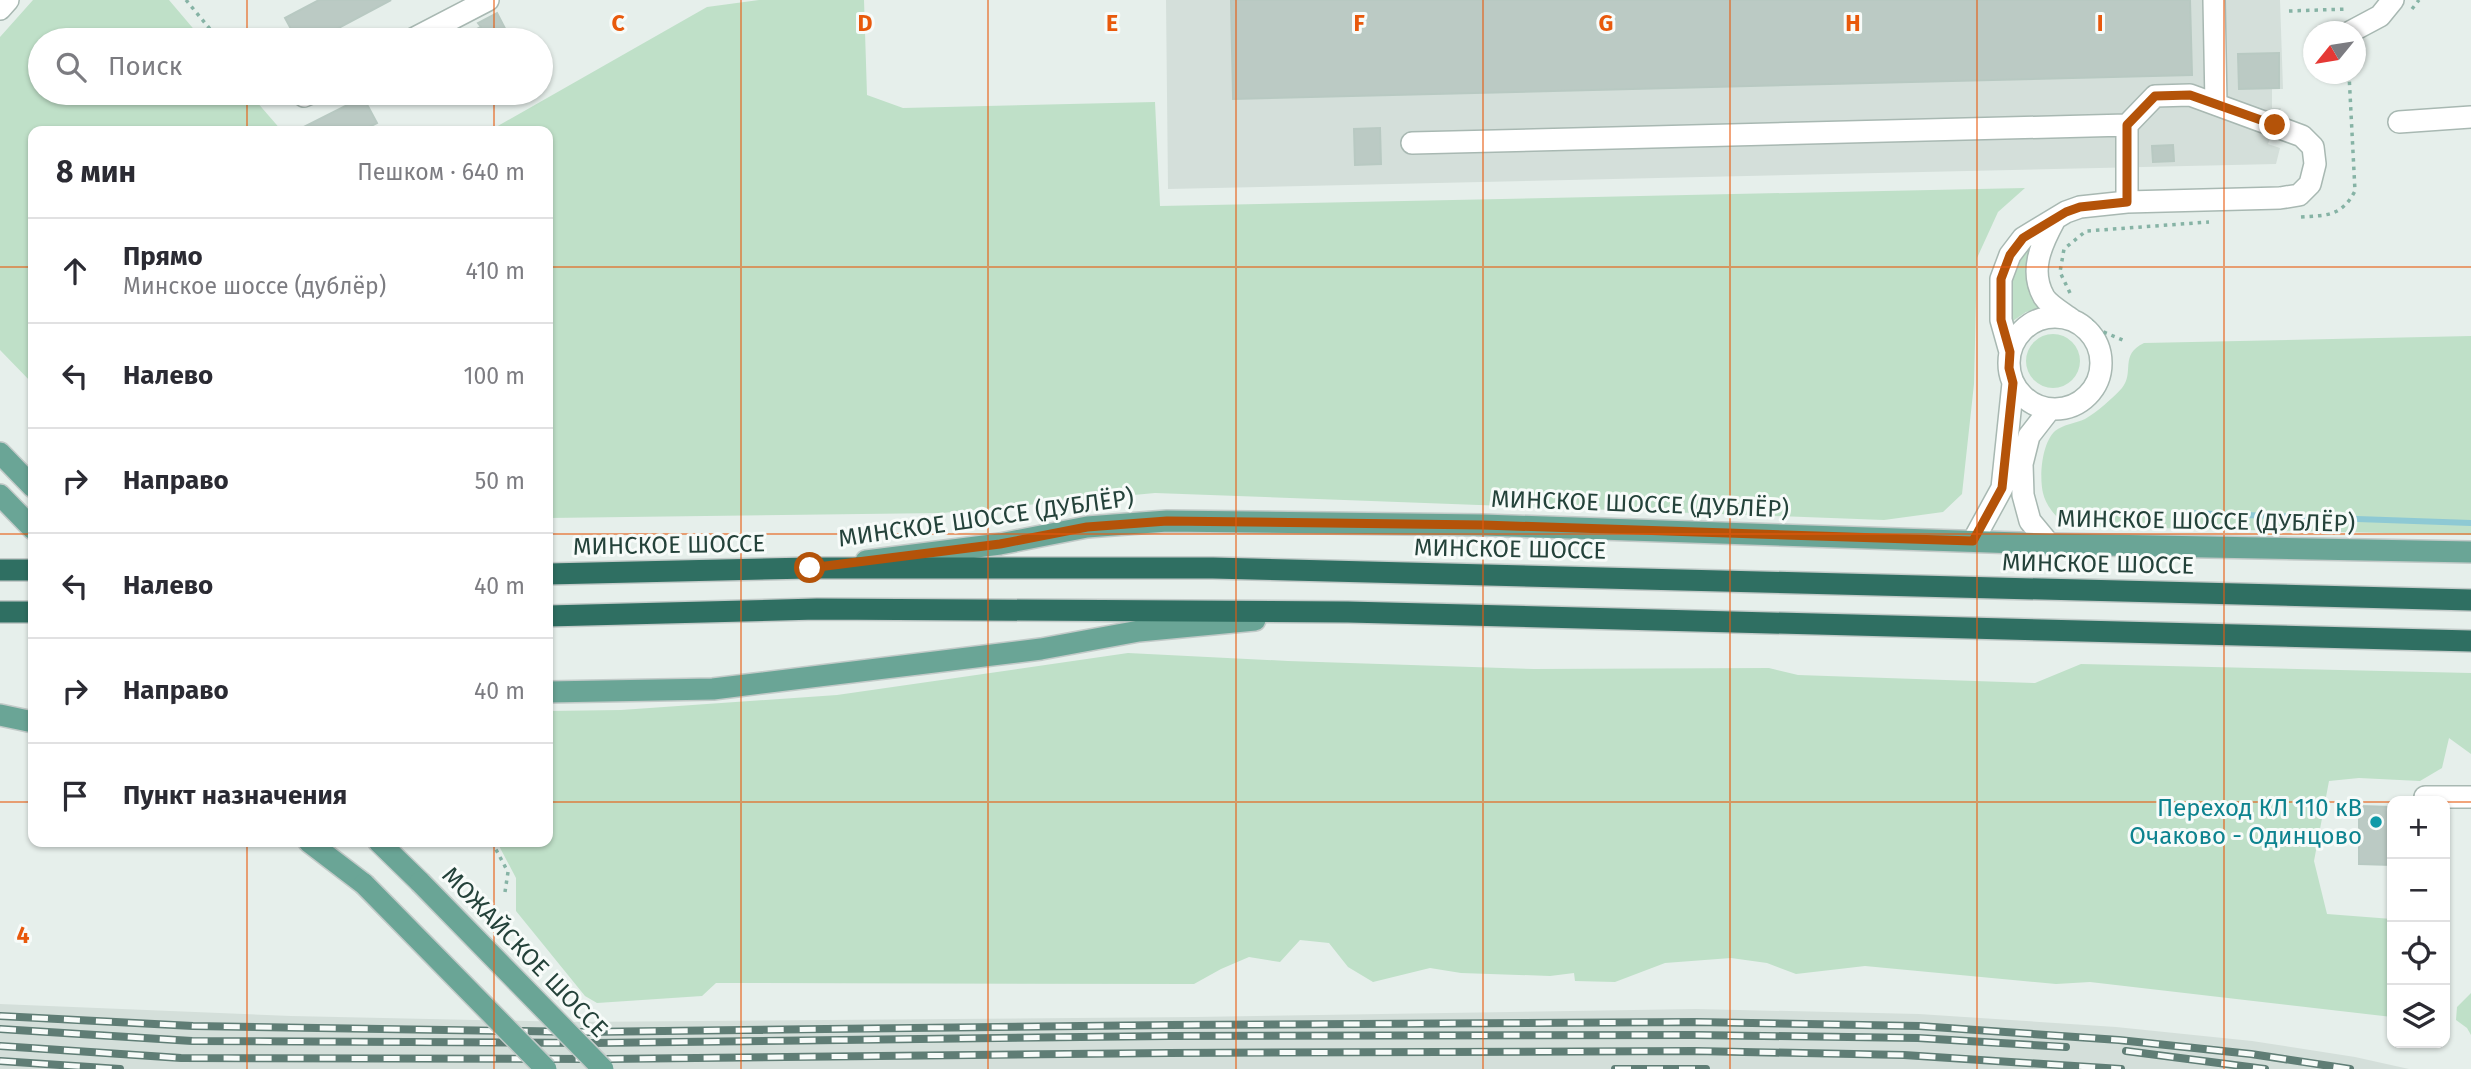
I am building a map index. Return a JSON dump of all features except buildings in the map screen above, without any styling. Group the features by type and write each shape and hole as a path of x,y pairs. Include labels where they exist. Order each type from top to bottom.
{"highway":[{"name":"МИНСКОЕ ШОССЕ","path":"553,574 810,568 1213,568 2471,600"},
{"path":"0,570 28,570"},
{"path":"553,615 817,609 1348,612 2471,640"},
{"path":"0,612 28,612"}],"main road":[{"path":"0,453 28,482"},
{"path":"6,500 28,524"},
{"name":"МИНСКОЕ ШОССЕ (ДУБЛЁР)","path":"810,568 1000,544 1087,527 1167,521 1483,525 2049,544 2471,552"},
{"path":"553,692 713,689 1041,649 1139,631 1348,612"},
{"path":"0,715 28,721"},
{"path":"316,847 364,884"},
{"path":"335,847 364,884 546,1069"},
{"name":"МОЖАЙСКОЕ ШОССЕ","path":"384,847 603,1069"},
{"path":"401,847 419,883"}],"street":[{"path":"0,9 8,0"},
{"path":"434,28 488,0"},
{"path":"2214,0 2216,104"},
{"path":"2366,25 2379,16 2393,0"},
{"path":"1973,541 2002,488 2013,383 2009,368 2010,352 2001,320 2001,279 2010,255 2023,238 2066,212 2080,207 2127,202 2280,198 2299,195 2310,184 2315,164 2313,148 2302,136 2190,95 2155,96 2127,125 2127,202"},
{"path":"2399,122 2471,117"},
{"path":"1412,143 2127,125"},
{"path":"2013,383 2022,395 2035,405 2050,409 2065,408 2079,403 2090,394 2098,381 2102,366 2100,351 2084,326 2045,298 2036,269 2041,246 2054,221"},
{"path":"2010,352 2016,338 2034,322 2056,316 2071,319"},
{"path":"2049,544 2031,521 2023,495 2022,464 2029,436 2050,409"},
{"path":"2450,797 2471,797"}],"path":[{"path":"186,0 209,28"},
{"path":"2289,11 2349,9"},
{"path":"495,847 508,872 505,892"}],"shaded area":[{"path":"1166,0 2280,0 2283,89 2272,89 2272,108 2281,108 2268,144 2280,148 2276,164 1168,189"},
{"path":"0,1004 291,1016 573,1022 1195,1017 1696,1009 1919,1014 2116,1027 2252,1041 2355,1057 2409,1069 0,1069"}],"green space":[{"path":"33,0 169,0 193,28 28,28 28,105 259,105 278,126 28,126 28,379 0,350 0,37"},
{"path":"759,0 864,0 867,95 903,108 1155,102 1160,206 2025,188 1998,212 1977,258 1974,384 1962,494 1943,512 1884,520 1155,493 942,513 553,518 553,126 498,126 535,105 553,105 553,95 707,7"},
{"path":"2036,236 2044,308 2026,312 2007,325 2012,276 2027,244"},
{"path":"2053,334 2072,342 2080,361 2072,380 2053,388 2034,380 2026,361 2034,342"},
{"path":"2471,336 2471,535 2068,526 2052,512 2044,498 2044,451 2051,436 2058,429 2085,419 2122,388 2126,382 2129,358 2136,348 2144,343"},
{"path":"1128,653 1534,669 1769,668 1798,675 2035,683 2081,664 2471,673 2471,754 2449,738 2442,768 2420,781 2359,778 2329,781 2314,861 2327,914 2387,919 2387,1016 2090,982 2056,984 1865,966 1796,974 1767,963 1731,958 1665,963 1615,982 1575,981 1574,973 1550,976 1461,973 1430,968 1373,982 1348,967 1329,943 1300,940 1280,962 1249,957 1194,984 716,983 702,996 597,1003 585,996 516,911 516,878 500,847 553,847 553,711 621,710 837,695"},
{"path":"2471,993 2471,1035 2467,1028 2456,1020 2457,1007"}],"waterway":[{"path":"2185,513 2471,523"}],"railway":[{"path":"0,1016 193,1026 582,1032 1696,1022 1919,1026 2119,1040 2251,1054 2350,1069"},
{"path":"0,1029 192,1041 592,1043 1168,1036 1696,1035 1918,1038 2066,1047"},
{"path":"0,1046 181,1058 606,1059 1695,1051 1904,1055 2121,1069"},
{"path":"2126,1051 2265,1069"},
{"path":"0,1061 120,1069"},
{"path":"1615,1069 1706,1069"}],"place":[{"name":"Переход КЛ 110 кВ Очаково - Одинцово","path":"2376,822"}],"route":[{"path":"810,568 1000,544 1087,527 1167,521 1483,525 1973,541 2002,488 2013,383 2009,368 2010,352 2001,320 2001,279 2010,255 2023,238 2066,212 2098,204 2127,202 2127,125 2155,96 2190,95 2275,125"}]}
